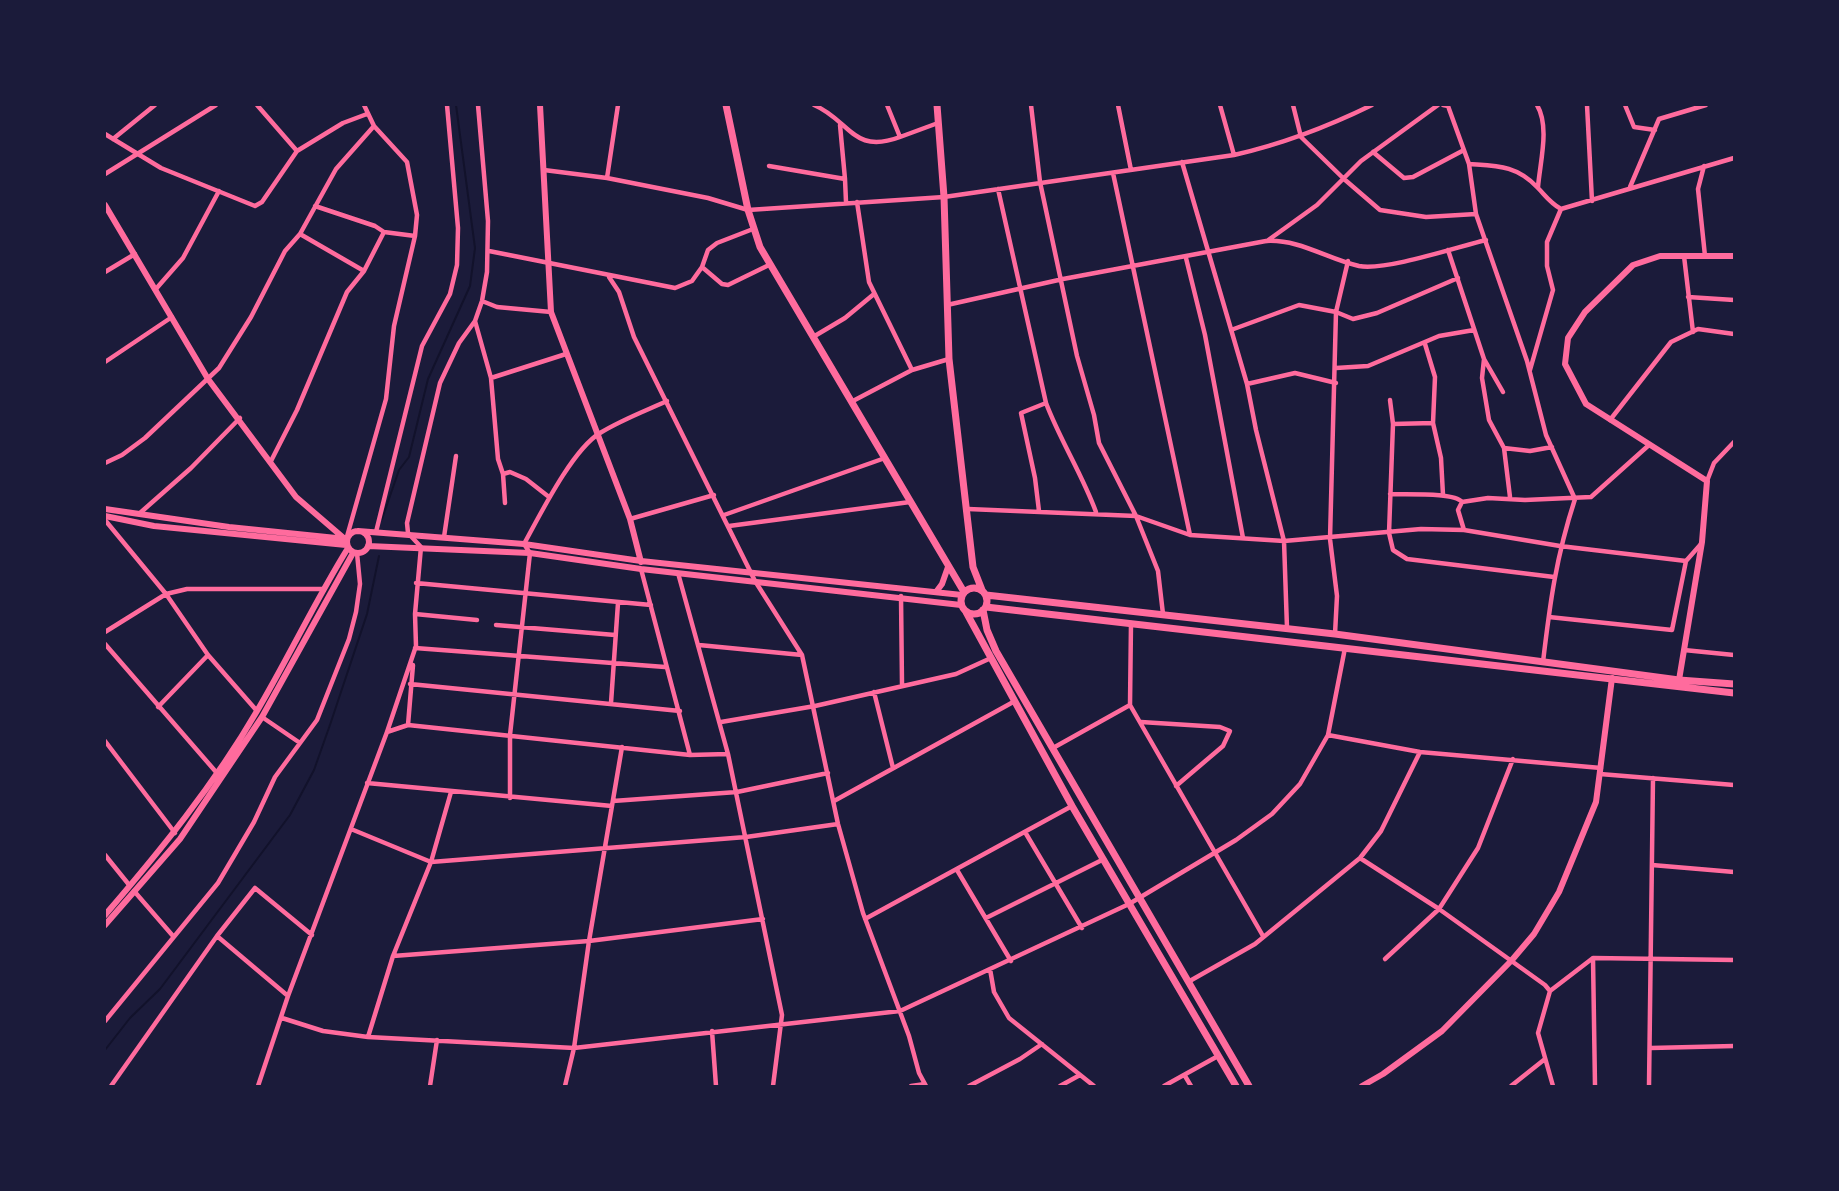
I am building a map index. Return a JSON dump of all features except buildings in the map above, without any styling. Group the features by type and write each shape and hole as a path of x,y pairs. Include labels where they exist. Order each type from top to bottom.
{"main road":[{"path":"726,105 753,229 769,265 948,567 963,594 961,605 1072,806 1236,1086"},
{"path":"937,105 944,197 949,359 973,567 984,593 987,630 996,651 1249,1086"},
{"path":"963,594 972,588 984,593 1335,634 1679,680 1734,684"},
{"path":"966,612 977,614 984,609 1131,623 1734,693"}],"street":[{"path":"113,140 155,105"},
{"path":"105,174 216,105"},
{"path":"257,105 297,151"},
{"path":"105,915 180,839 259,714 350,548 386,399 394,326 415,236 414,191 407,162 374,126 364,105"},
{"path":"376,532 422,346 450,294 457,265 458,228 447,105"},
{"path":"421,547 408,533 407,523 440,383 459,344 475,321 482,301 489,251 478,105"},
{"path":"540,105 551,312 630,519 665,667 680,711 690,755"},
{"path":"606,178 618,105"},
{"path":"814,105 830,114 840,125 871,143 883,144 938,123"},
{"path":"887,105 900,137"},
{"path":"1031,105 1040,182 1063,279 1077,356 1094,415 1099,443 1136,516 1158,571 1164,614"},
{"path":"1118,105 1131,170"},
{"path":"1220,105 1234,155"},
{"path":"1293,105 1301,137 1380,210 1426,217 1476,214"},
{"path":"544,170 606,178 708,198 748,210 944,197 1234,155 1301,137 1372,105"},
{"path":"1266,241 1317,205 1373,152 1438,105"},
{"path":"1443,105 1448,106 1464,150 1476,214 1530,373 1552,447 1575,499 1560,546 1554,577 1544,662"},
{"path":"1538,105 1545,129 1538,188"},
{"path":"1587,105 1592,201"},
{"path":"1625,105 1634,127 1656,130"},
{"path":"1630,187 1659,119 1706,105"},
{"path":"105,134 161,168 255,206 262,202 297,151 343,123 368,114"},
{"path":"840,125 846,202"},
{"path":"105,463 122,455 145,438 219,368 250,317 285,251 300,234 336,169 374,126"},
{"path":"1373,152 1404,177 1413,177 1464,150"},
{"path":"1468,164 1512,168 1538,188 1546,201 1561,209 1734,158"},
{"path":"1182,162 1247,384 1284,541 1287,628"},
{"path":"769,166 845,179"},
{"path":"1704,166 1698,189 1706,256"},
{"path":"1113,173 1190,535"},
{"path":"998,189 1046,403 1057,430 1087,486 1096,512"},
{"path":"155,290 183,258 219,190"},
{"path":"857,202 866,265 874,294 912,370"},
{"path":"105,205 208,379 240,418 296,497 350,548"},
{"path":"315,206 375,226 384,232 415,236"},
{"path":"1530,373 1553,290 1547,266 1547,242 1561,209"},
{"path":"489,251 548,261 609,277 630,278 675,288 692,281 702,267 708,250 717,243 753,229"},
{"path":"271,461 297,410 347,292 364,271 384,232"},
{"path":"300,234 364,271"},
{"path":"947,305 1063,279 1186,258 1266,241 1281,240 1360,266 1384,265 1486,240"},
{"path":"1448,250 1484,359 1503,392"},
{"path":"105,272 135,254"},
{"path":"1707,481 1586,404 1575,387 1565,364 1568,338 1585,312 1633,265 1660,256 1734,256"},
{"path":"1684,256 1693,332"},
{"path":"1186,258 1205,335 1243,538"},
{"path":"1335,634 1337,596 1330,539 1336,312 1348,261"},
{"path":"702,267 722,284 728,285 769,265"},
{"path":"609,277 619,292 634,337 753,577 802,655 815,706 838,824 865,919 900,1011 919,1073 926,1085 911,1086"},
{"path":"1231,330 1299,305 1336,312 1353,319 1377,314 1458,278"},
{"path":"813,338 844,318 874,294"},
{"path":"1689,297 1734,300"},
{"path":"482,301 497,307 551,312"},
{"path":"105,362 172,316"},
{"path":"475,321 491,378 498,459 503,474 505,503"},
{"path":"1610,420 1671,342 1698,329 1734,334"},
{"path":"1336,368 1368,366 1425,344 1439,336 1474,330"},
{"path":"1425,344 1434,377 1433,423 1441,458 1443,495"},
{"path":"491,378 566,354"},
{"path":"850,402 912,370 949,359"},
{"path":"1484,359 1482,378 1489,420 1504,448 1510,497"},
{"path":"1247,384 1295,373 1335,383"},
{"path":"1390,400 1393,423 1389,533 1393,550 1407,559 1554,577"},
{"path":"524,544 549,497 572,463 598,434 667,401"},
{"path":"1039,512 1035,478 1021,413 1046,403"},
{"path":"140,513 191,468 240,418"},
{"path":"1393,423 1433,423"},
{"path":"1679,680 1702,544 1707,481 1714,463 1734,442"},
{"path":"1462,502 1510,497 1525,500 1575,499 1592,496 1649,446"},
{"path":"1504,448 1530,451 1552,447"},
{"path":"444,537 456,456"},
{"path":"724,515 885,458"},
{"path":"503,474 510,472 526,479 549,497"},
{"path":"1390,494 1443,495 1460,498 1462,502"},
{"path":"630,519 714,495"},
{"path":"729,526 910,502"},
{"path":"1462,502 1458,510 1464,530"},
{"path":"105,509 364,551 368,546 366,535 358,531"},
{"path":"968,509 1096,512 1136,516 1190,535 1284,541 1330,539 1421,529 1464,530 1560,546 1686,561"},
{"path":"105,518 154,526 350,548"},
{"path":"105,518 166,594 208,655 259,714 300,743"},
{"path":"105,1020 218,883 254,822 274,777 317,720 350,639 360,584 350,548 351,533 358,531 408,533 524,544 961,605"},
{"path":"510,798 510,735 530,553 524,544"},
{"path":"1549,617 1672,630 1686,561 1702,544"},
{"path":"368,546 530,553 678,573 963,594"},
{"path":"408,725 410,684 416,646 416,583 421,547"},
{"path":"105,925 175,833 259,714 323,588 350,548"},
{"path":"936,592 942,584 948,567"},
{"path":"678,573 721,722 782,1015 773,1086"},
{"path":"416,583 651,605"},
{"path":"105,632 166,594 187,589 323,588"},
{"path":"901,596 902,684"},
{"path":"611,703 618,603"},
{"path":"415,614 477,620"},
{"path":"1131,623 1130,705 1263,936"},
{"path":"496,625 615,635"},
{"path":"105,644 216,772"},
{"path":"699,645 716,649 802,655"},
{"path":"416,646 665,667"},
{"path":"258,1086 288,996 387,732 416,646"},
{"path":"282,1018 323,1031 368,1037 574,1048 712,1030 780,1026 900,1011 1082,928 1129,904 1214,853 1272,814 1300,784 1328,735 1345,648"},
{"path":"1684,650 1734,655"},
{"path":"158,707 208,655"},
{"path":"721,722 815,706 902,684 956,674 991,658"},
{"path":"1362,1086 1417,1051 1442,1031 1512,960 1534,934 1559,892 1596,802 1612,678"},
{"path":"410,684 680,711"},
{"path":"874,692 893,768"},
{"path":"834,801 1016,701"},
{"path":"1053,748 1130,705"},
{"path":"1141,722 1220,727 1230,731 1223,746 1176,786"},
{"path":"387,732 408,725 690,755 728,754"},
{"path":"1328,735 1420,752 1513,759 1653,778 1734,784"},
{"path":"105,741 175,833"},
{"path":"565,1086 574,1048 603,850 622,747"},
{"path":"1188,982 1263,936 1360,858 1381,831 1420,752"},
{"path":"1385,959 1439,909 1478,848 1513,759"},
{"path":"367,783 510,798 612,803 737,792 828,772"},
{"path":"1649,1086 1653,778"},
{"path":"368,1037 393,956 431,862 451,792"},
{"path":"865,919 1072,806"},
{"path":"351,829 431,862 746,837 838,824"},
{"path":"1025,832 1082,928"},
{"path":"105,855 173,936"},
{"path":"1360,858 1512,960 1550,991"},
{"path":"986,918 1104,859"},
{"path":"1652,865 1734,872"},
{"path":"957,870 1011,961"},
{"path":"111,1086 217,936 255,888 312,935"},
{"path":"393,956 589,940 763,919"},
{"path":"217,936 288,996"},
{"path":"1593,958 1595,1086"},
{"path":"1553,1086 1538,1033 1550,991 1593,958 1734,960"},
{"path":"990,969 993,992 1009,1018 1094,1086"},
{"path":"712,1030 716,1086"},
{"path":"430,1086 437,1040"},
{"path":"969,1086 1020,1059 1042,1044"},
{"path":"1651,1048 1734,1046"},
{"path":"1164,1086 1218,1056"},
{"path":"1511,1086 1545,1059"},
{"path":"1060,1086 1080,1075"},
{"path":"1185,1076 1191,1086"}],"waterway":[{"path":"382,519 399,470 409,457 428,379 470,286 475,248 456,105"},
{"path":"105,1050 130,1018 160,989 290,815 314,770 331,722 367,614 379,556"}]}
